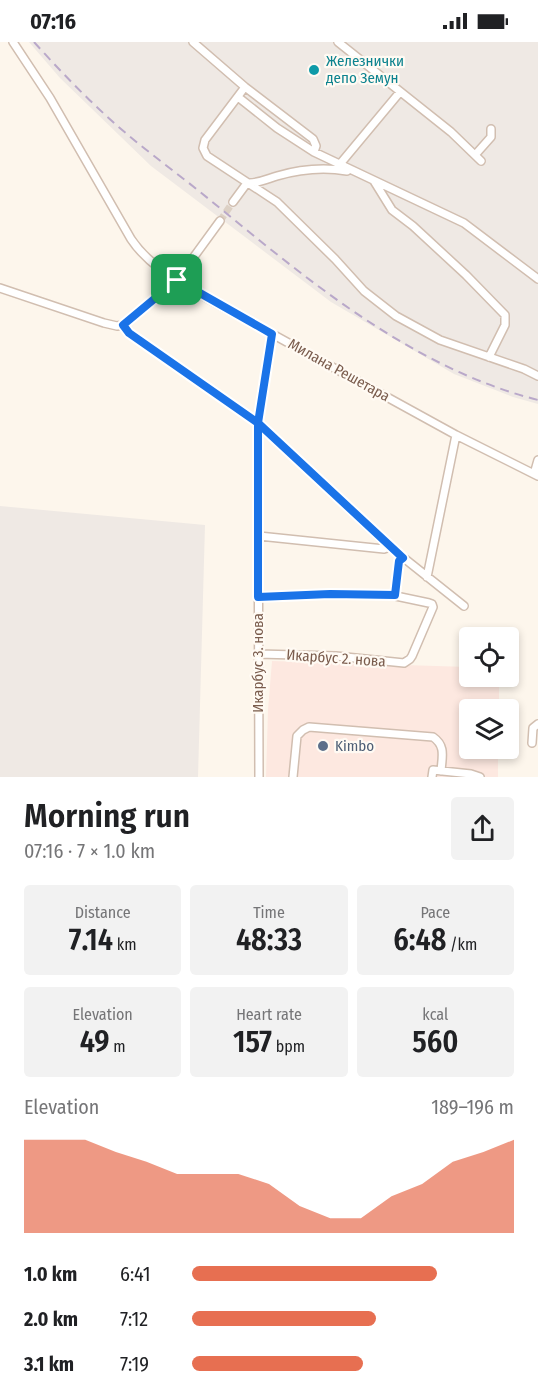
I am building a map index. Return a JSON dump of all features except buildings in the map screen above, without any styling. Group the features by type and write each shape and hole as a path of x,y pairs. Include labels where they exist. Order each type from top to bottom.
{"street":[{"name":"Милана Решетара","path":"13,42 50,98 134,244 147,259 177,280 272,334 456,435 536,475"},
{"path":"193,42 245,87 313,139 316,144 314,152"},
{"path":"338,42 451,132 481,161"},
{"path":"245,87 205,140 203,148 207,156 283,206 364,291 396,316 440,340 538,376"},
{"path":"340,164 400,92"},
{"path":"238,96 277,128 314,152 464,223 538,279"},
{"path":"475,154 490,136 491,129"},
{"path":"313,139 318,132"},
{"path":"247,183 256,183 310,169 357,172"},
{"path":"373,180 392,210 413,226 466,275 505,315 505,325 489,357"},
{"path":"233,202 247,183"},
{"path":"0,288 104,323 123,325 177,280 220,221"},
{"path":"123,325 129,333 258,423 390,547 464,606"},
{"name":"Икарбус 3. нова","path":"259,777 258,423 272,334"},
{"path":"427,577 456,435"},
{"path":"536,475 538,460"},
{"path":"259,536 384,549 390,547"},
{"path":"258,597 330,594 395,595 399,561 403,558"},
{"name":"Икарбус 2. нова","path":"258,654 336,656 400,663 407,661 412,656 433,607 432,604 395,595"},
{"path":"532,743 533,728 538,724"},
{"path":"293,777 297,736 309,727 433,737 441,743 441,771"},
{"path":"432,777 433,770 480,777"}],"shaded area":[{"path":"29,42 538,42 538,404 513,397 454,374 331,302 151,166 60,78"},
{"path":"0,506 205,525 198,777 0,777"},
{"path":"272,661 459,667 459,687 499,687 499,699 459,699 459,759 498,759 498,777 266,777"}],"tunnel":[{"path":"220,221 233,202"}],"railway":[{"path":"34,42 76,87 121,129 324,290 405,344 448,367 492,386 538,400"}],"place":[{"name":"Железнички депо Земун","path":"314,70"},
{"name":"Kimbo","path":"323,746"}],"route":[{"path":"177,280 123,325 125,329 258,423 403,558 399,561 395,595 330,594 258,597 258,423 272,334 177,280"}]}
